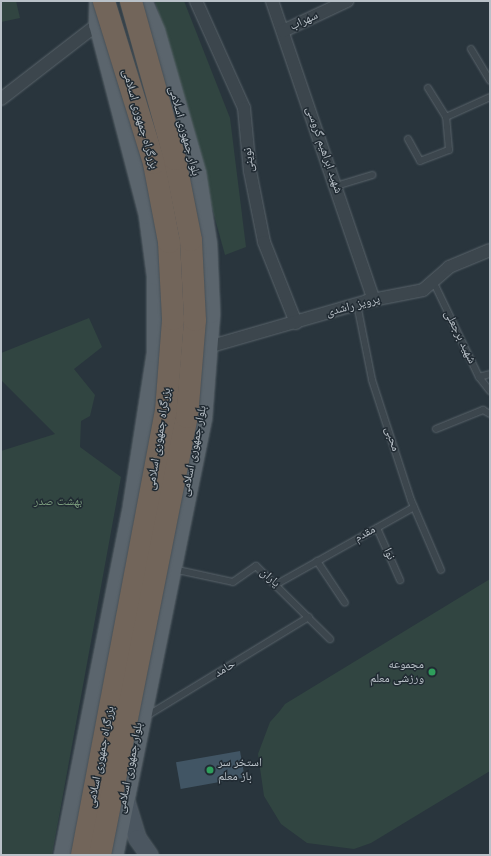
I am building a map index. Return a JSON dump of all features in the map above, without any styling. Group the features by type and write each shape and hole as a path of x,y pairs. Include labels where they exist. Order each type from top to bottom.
{"highway":[{"name":"بزرگراه جمهوری اسلامی","path":"82,855 166,411 173,320 169,242 154,163 104,1"},
{"name":"بزرگراه جمهوری اسلامی","path":"100,855 187,417 195,320 191,240 176,166 131,1"}],"main road":[{"path":"63,855 149,409 156,353 156,275 140,180 98,24 99,1"},
{"name":"بلوار جمهوری اسلامی","path":"113,855 202,417 208,348 206,244 196,173 155,31 142,1"},
{"path":"107,630 132,620 141,623 155,647"},
{"path":"124,796 131,824 149,855"}],"street":[{"name":"نوینی","path":"196,1 244,108 250,171 264,242 296,323"},
{"name":"شهید ابراهیم گروسی","path":"272,1 374,300"},
{"name":"سهراب","path":"283,31 347,1"},
{"path":"1,99 98,24"},
{"name":"پرویز راشدی","path":"208,348 358,304 424,290 449,267 490,250"}],"lane":[{"path":"471,49 490,81"},
{"path":"408,139 420,160 449,150 446,117 428,88"},
{"path":"446,117 490,97"},
{"path":"336,186 372,175"},
{"name":"شهید برجعلی","path":"433,281 479,377 490,391"},
{"name":"محبی","path":"358,304 372,380 414,507 441,570"},
{"path":"479,377 490,374"},
{"path":"436,430 483,410 490,414"},
{"name":"مقدم","path":"278,584 414,507"},
{"name":"نوا","path":"377,528 400,580"},
{"path":"317,561 345,603"},
{"name":"یاران","path":"170,569 233,582 256,566 278,584 330,639"},
{"name":"حامد","path":"140,721 309,617"}],"green space":[{"path":"1,1 16,1 20,18 1,22"},
{"path":"155,1 184,1 230,118 246,247 225,255"},
{"name":"بهشت صدر","path":"89,318 102,347 74,369 95,395 90,416 81,421 80,447 121,477 52,855 1,855 1,451 55,434 1,380 1,353"},
{"path":"490,579 490,771 371,843 354,849 307,843 281,824 264,796 258,754 270,722 285,704"}],"water":[{"name":"استخر سر باز معلم","path":"240,751 245,778 181,789 176,762"}],"place":[{"name":"مجموعه ورزشی معلم","path":"432,672"},
{"name":"استخر سر باز معلم","path":"210,770"}]}
